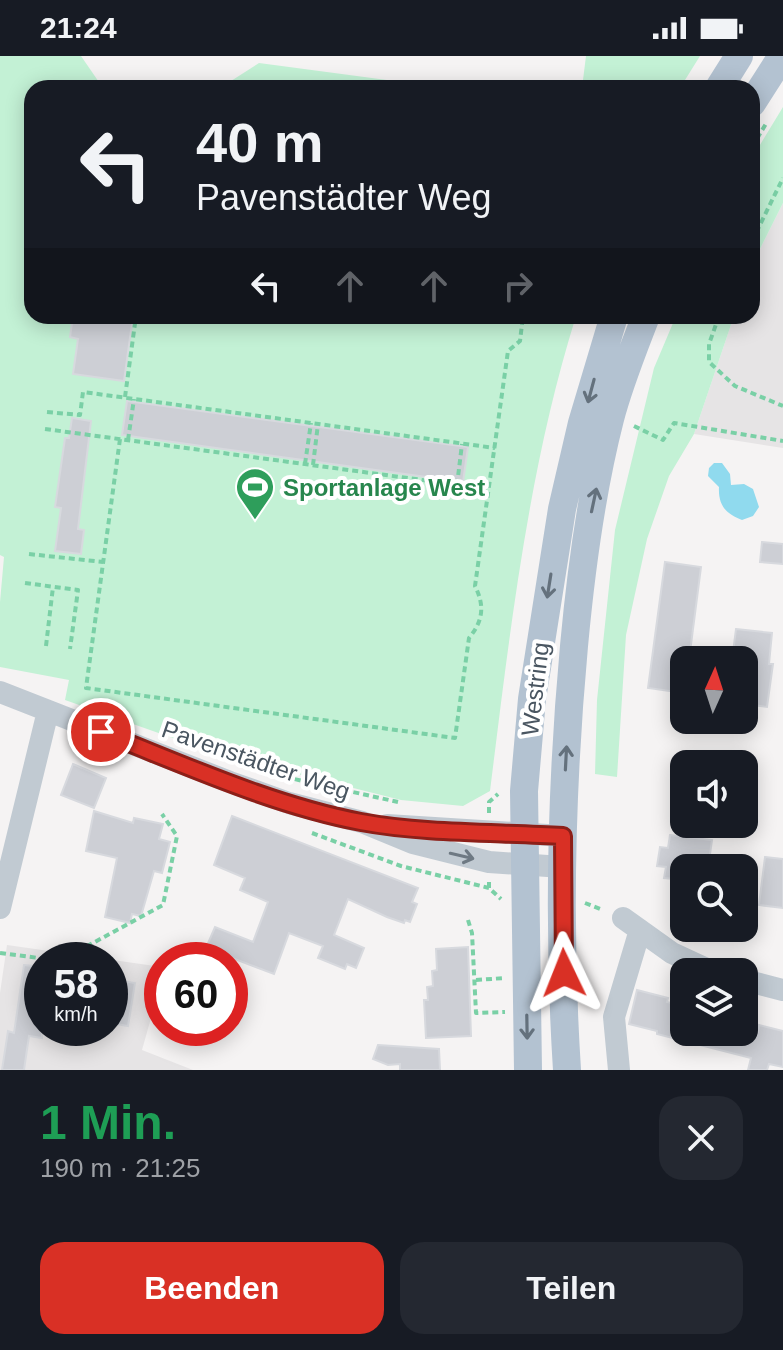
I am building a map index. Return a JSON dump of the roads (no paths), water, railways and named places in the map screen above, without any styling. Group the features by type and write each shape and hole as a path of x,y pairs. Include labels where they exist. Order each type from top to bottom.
{"main road":[{"path":"724,80 739,56"},
{"path":"760,90 782,56"},
{"name":"Westring","path":"528,1070 524,791 532,699 550,579 582,423 612,324"},
{"name":"Westring","path":"567,1070 562,867 569,703 580,585 590,516 610,420 643,324"}],"street":[{"name":"Pavenstädter Weg","path":"0,692 230,782 289,803 362,822 413,843 489,862 562,867"},
{"path":"0,908 48,711"},
{"name":"Pavenstädter Weg","path":"362,822 563,836"},
{"path":"619,1070 614,1017 632,924 683,958"},
{"path":"758,984 783,990"}],"water":[{"path":"714,463 722,463 730,474 731,485 744,484 753,489 759,507 753,516 742,520 724,508 719,487 708,476 709,468"}],"place":[{"name":"Sportanlage West","path":"255,521"}]}
